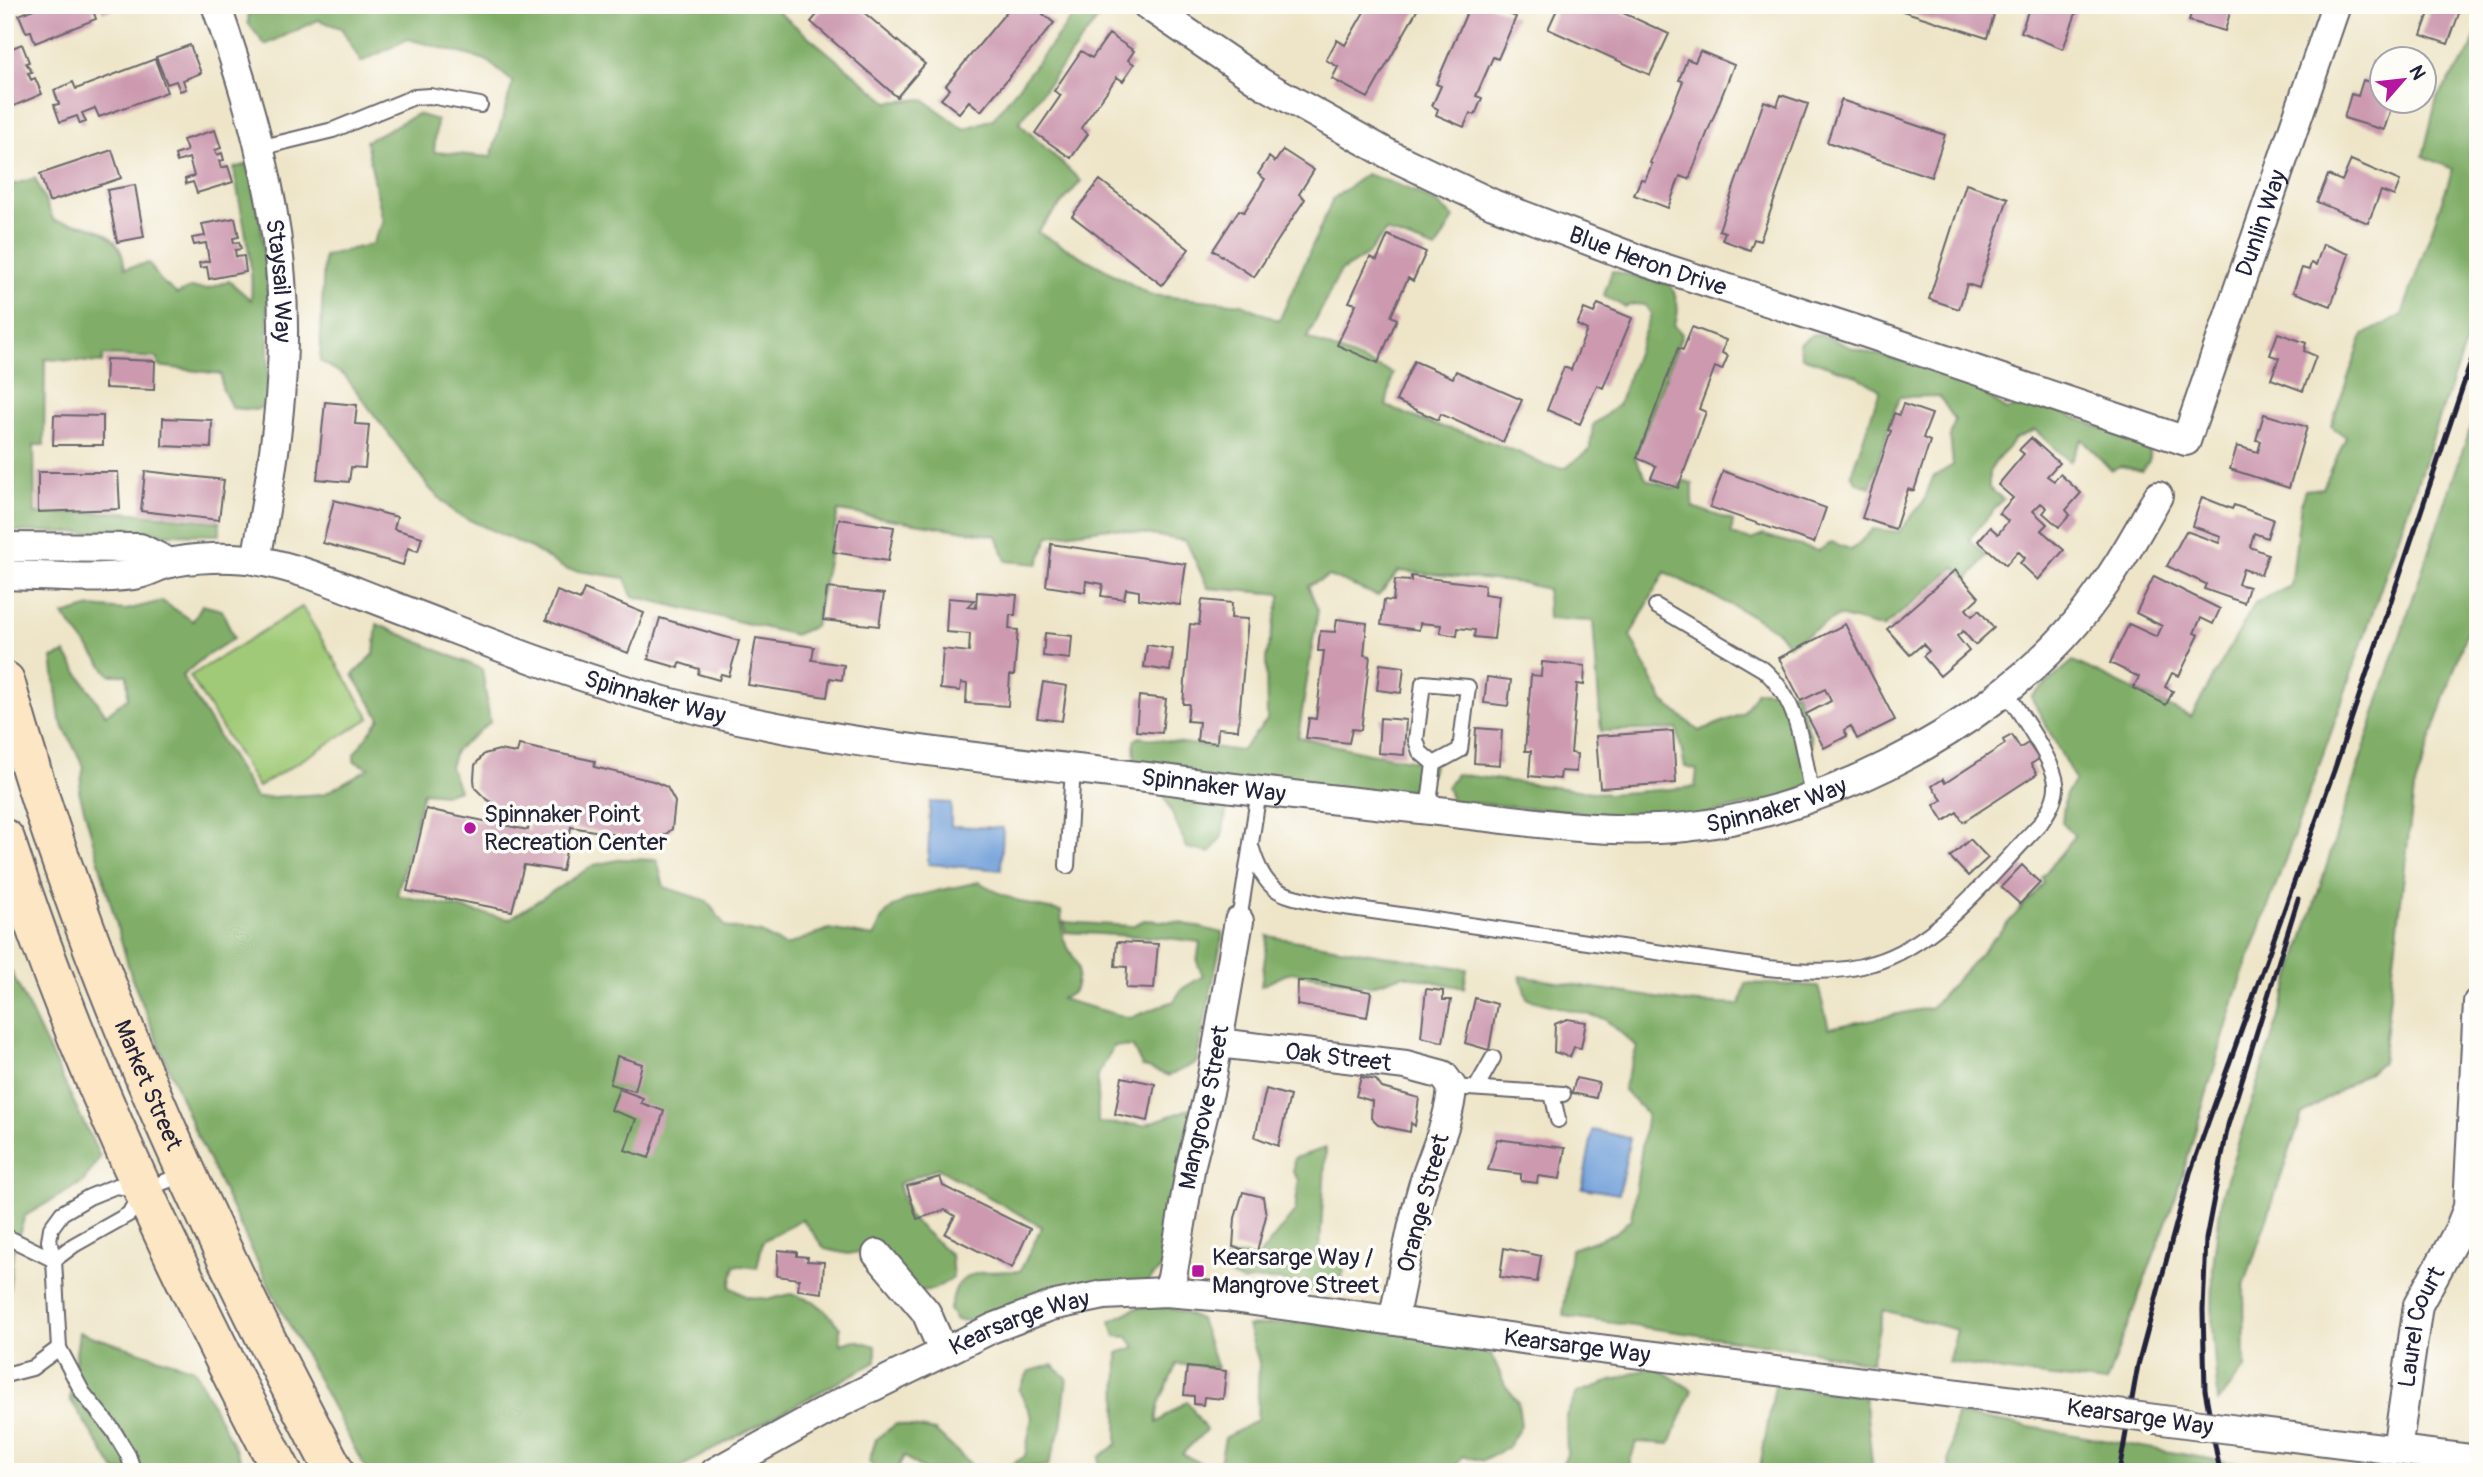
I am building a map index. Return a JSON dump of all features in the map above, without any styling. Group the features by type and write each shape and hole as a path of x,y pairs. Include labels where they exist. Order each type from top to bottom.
{"main road":[{"name":"Market Street","path":"5,681 54,840 119,1019 185,1173 335,1472"},
{"name":"Market Street","path":"6,843 61,999 88,1066 143,1190 282,1472"}],"street":[{"name":"Staysail Way","path":"216,5 245,90 259,148 277,238 282,282 278,413 256,560"},
{"name":"Blue Heron Drive","path":"1147,5 1263,84 1392,156 1493,204 1648,263 2186,441"},
{"name":"Dunlin Way","path":"2186,441 2336,5"},
{"name":"Spinnaker Way","path":"5,575 140,575 170,563 230,558 256,560 336,584 572,672 726,717 832,737 1259,791 1543,823 1659,829 1733,820 1812,797 1892,762 1960,722 2006,690 2058,643 2080,618 2111,574 2158,496"},
{"path":"5,547 140,548 170,563"},
{"name":"Mangrove Street","path":"1166,1292 1172,1278 1191,1164 1218,1043 1240,921"},
{"name":"Laurel Court","path":"2398,1450 2418,1305 2459,1230 2468,1207 2478,1002"},
{"name":"Oak Street","path":"1218,1043 1368,1067 1429,1070 1464,1088"},
{"name":"Orange Street","path":"1393,1320 1423,1188 1447,1118 1464,1088"},
{"path":"877,1255 926,1312 943,1351"},
{"name":"Kearsarge Way","path":"715,1472 840,1403 993,1328 1051,1306 1104,1295 1166,1292 1226,1297 1536,1341 2478,1460"}],"lane":[{"path":"259,148 334,130 414,97 430,96 480,104"},
{"path":"1656,606 1764,670 1776,681 1788,697 1796,722 1812,797"},
{"path":"1423,683 1468,687 1460,750 1434,764 1420,752 1416,740 1423,683"},
{"path":"1252,849 1259,871 1267,884 1282,893 1324,904 1767,968 1809,971 1846,969 1874,963 1902,951 1928,934 1961,906 2040,824 2051,807 2056,784 2052,768 2006,690"},
{"path":"1428,810 1434,764"},
{"path":"1067,866 1073,768"},
{"path":"1240,921 1259,791"},
{"path":"1464,1088 1493,1058"},
{"path":"1464,1088 1558,1094 1558,1120"},
{"path":"134,1472 128,1455 113,1430 83,1393 59,1348 54,1259 49,1241 51,1228 62,1213 89,1197 116,1186 143,1190 185,1173"},
{"path":"54,1259 129,1214 143,1190"},
{"path":"5,1236 54,1259"},
{"path":"5,1376 32,1368 59,1348"}],"green space":[{"path":"264,5 770,5 888,102 923,99 964,129 993,119 1082,5 1099,5 1106,8 1019,123 1081,181 1037,232 1151,295 1242,304 1279,321 1333,199 1366,174 1424,196 1454,218 1436,249 1386,231 1367,255 1340,272 1307,338 1393,373 1386,406 1520,453 1546,466 1566,468 1590,449 1593,425 1618,405 1651,314 1645,305 1624,307 1604,295 1612,271 1670,284 1677,304 1674,325 1682,334 1635,458 1647,480 1675,489 1685,481 1693,484 1693,507 1733,521 1731,534 1751,540 1763,535 1818,551 1832,542 1852,550 1873,529 1899,532 1924,501 1933,477 1953,465 1950,436 1955,420 1939,396 1899,397 1870,487 1857,483 1851,474 1880,390 1857,376 1802,357 1799,344 1813,334 1826,336 1859,350 1950,375 1979,390 2006,410 2028,404 2064,413 2150,448 2149,461 2142,471 2121,466 2111,470 2082,439 2070,462 2035,430 2015,439 1989,472 1989,488 2003,499 1969,539 1986,556 1968,580 1955,567 1883,628 1839,616 1788,645 1778,632 1749,614 1665,572 1630,636 1663,701 1699,731 1743,714 1757,691 1796,692 1811,737 1812,784 1786,797 1687,818 1590,814 1452,801 1447,787 1456,774 1608,794 1695,787 1697,770 1685,767 1677,729 1601,731 1593,621 1548,619 1547,589 1522,583 1399,571 1378,596 1329,576 1308,586 1318,610 1298,737 1434,764 1427,783 1395,796 1231,784 1222,836 1210,853 1187,848 1163,793 1161,775 1135,761 1134,741 1139,737 1241,751 1267,720 1266,658 1281,594 1208,588 1186,541 1110,528 1049,536 1038,564 1006,561 997,536 838,511 815,626 795,635 632,596 625,578 565,569 531,548 456,514 431,490 345,376 320,361 324,256 372,244 383,222 366,141 417,114 437,120 434,152 491,157 513,82 486,60 408,39 361,62 341,28 318,20 265,45 248,23 249,9"},
{"path":"2478,28 2478,306 2331,733 2236,995 2176,1196 2106,1383 1948,1362 1957,1330 1883,1310 1871,1363 1818,1352 1563,1316 1571,1249 1614,1234 1631,1219 1647,1114 1623,1089 1637,1047 1605,1019 1527,999 1520,976 1682,1002 1740,1005 1746,983 1818,986 1829,1028 1932,1007 2044,883 2042,877 2075,836 2062,823 2065,796 2075,780 2031,697 2073,661 2191,717 2255,603 2291,586 2301,502 2305,490 2323,488 2346,437 2331,426 2363,335 2402,315 2453,169 2423,156 2433,116 2438,116 2438,97 2470,51"},
{"path":"249,164 261,225 268,291 268,405 255,410 232,408 222,388 221,374 158,366 158,358 103,355 102,363 45,359 44,445 34,445 35,514 123,512 220,522 220,535 5,531 5,187 35,178 54,221 83,225 101,231 116,243 125,268 149,263 160,280 177,294 190,288 207,289 229,281 251,300 249,251 234,168"},
{"path":"2478,405 2478,605 2475,607 2414,790 2382,1063 2302,1115 2244,1286 2245,1368 2218,1402 2212,1328 2213,1266 2222,1194 2395,651"},
{"path":"162,601 193,621 202,605 222,610 234,638 203,658 182,676 256,798 324,794 369,768 354,761 354,754 380,718 353,675 374,654 377,624 482,669 490,722 455,751 450,767 459,790 446,794 423,792 397,895 509,919 594,865 623,859 657,860 664,887 707,901 726,927 761,933 785,946 829,929 874,937 883,917 901,902 927,893 979,882 1019,901 1061,911 1063,937 1075,960 1078,975 1074,992 1061,999 1130,1018 1174,1001 1182,989 1203,976 1197,962 1200,942 1065,932 1064,922 1132,926 1144,920 1177,922 1223,933 1196,1063 1169,1076 1142,1066 1133,1047 1114,1046 1098,1075 1098,1123 1144,1125 1192,1108 1167,1263 1145,1284 976,1321 956,1320 949,1310 961,1281 985,1272 1020,1271 1042,1227 937,1168 898,1184 908,1216 951,1255 953,1278 934,1289 915,1292 866,1251 848,1254 825,1249 802,1219 763,1241 757,1268 735,1265 730,1287 748,1297 770,1299 791,1294 813,1301 826,1311 840,1328 840,1344 855,1340 876,1346 876,1362 671,1472 367,1472 272,1292 193,1127 132,979 79,791 84,767 60,720 52,658 65,653 106,715 128,697 127,675 110,675 63,615 91,607 126,610"},
{"path":"302,607 370,718 258,787 190,676"},
{"path":"1268,936 1467,969 1464,988 1403,975 1370,986 1291,972 1261,986"},
{"path":"5,958 100,1157 83,1182 25,1216 13,1252 5,1332"},
{"path":"1326,1148 1320,1247 1342,1265 1343,1274 1340,1280 1323,1290 1312,1291 1301,1290 1278,1280 1243,1282 1225,1273 1223,1264 1228,1257 1243,1255 1257,1259 1295,1211 1299,1180 1293,1171 1294,1158"},
{"path":"1165,1306 1200,1319 1217,1368 1176,1364 1161,1400 1157,1423 1187,1401 1206,1430 1182,1454 1218,1472 1098,1472 1099,1457 1117,1444 1118,1353 1135,1347 1128,1337 1115,1336 1110,1321 1136,1308"},
{"path":"1301,1323 1348,1326 1422,1338 1492,1355 1505,1385 1518,1402 1521,1426 1507,1448 1483,1461 1463,1456 1452,1472 1218,1472 1225,1438 1257,1420 1259,1363 1248,1326"},
{"path":"79,1332 194,1369 247,1472 116,1472 70,1399"},
{"path":"1052,1365 1067,1378 1061,1427 1048,1466 1032,1467 1034,1472 1000,1472 1025,1456 1032,1417 1019,1390 1029,1371"},
{"path":"1654,1366 1692,1390 1670,1444 1636,1442 1627,1472 1557,1472 1567,1455 1566,1416 1577,1393"},
{"path":"1775,1385 1865,1397 1873,1472 1759,1472"},
{"path":"1956,1414 2227,1462 2374,1472 1950,1472 1949,1461"},
{"path":"896,1424 935,1431 979,1472 926,1472 904,1456 896,1472 878,1472 869,1462 876,1439"}],"water":[{"path":"930,802 951,803 951,826 1003,828 1001,870 928,864"},
{"path":"1593,1130 1630,1138 1619,1194 1582,1188"}],"building":[{"path":"43,5 123,5 103,13 101,7 93,10 96,19 35,43 31,31 26,32 19,15"},
{"path":"825,5 855,5 925,64 897,97 811,22"},
{"path":"1012,5 1050,5 1043,14 1054,23 981,111 969,101 959,113 941,99 950,89 946,85"},
{"path":"1368,5 1420,5 1368,98 1332,79 1338,67 1326,60 1337,40 1345,45"},
{"path":"1470,5 1489,5 1516,17 1498,59 1493,57 1476,96 1482,98 1475,115 1470,113 1464,127 1436,115 1438,109 1432,106 1441,86 1436,84"},
{"path":"1559,5 1606,5 1669,34 1650,75 1548,29"},
{"path":"1884,5 1997,5 1987,38"},
{"path":"2030,5 2079,5 2063,49 2021,32"},
{"path":"2193,5 2232,5 2225,31 2189,21"},
{"path":"2425,5 2462,5 2448,44 2421,35 2429,13 2424,11"},
{"path":"1109,34 1134,51 1128,60 1134,64 1123,81 1117,77 1081,128 1088,134 1071,158 1035,133 1061,95 1054,91 1081,51 1092,58"},
{"path":"22,44 29,62 26,63 32,72 28,73 31,80 35,78 42,94 9,108 5,100 5,51"},
{"path":"190,45 201,73 183,80 186,89 180,91 176,81 167,84 156,57"},
{"path":"1700,51 1734,65 1689,179 1680,176 1668,208 1634,195 1652,164 1650,163 1683,81 1679,80 1687,59 1695,62"},
{"path":"155,59 167,92 99,117 95,108 82,113 86,122 80,124 77,116 60,122 54,105 59,104 54,90 73,82 76,89"},
{"path":"2363,80 2368,82 2368,116 2388,116 2384,130 2344,118 2351,94 2358,96"},
{"path":"1781,95 1808,104 1760,241 1754,239 1750,250 1722,240 1725,232 1719,230 1764,101 1777,106"},
{"path":"1841,100 1945,135 1931,177 1827,142"},
{"path":"215,130 221,148 215,150 217,155 222,153 224,160 219,161 221,168 228,166 233,182 197,193 193,182 186,184 185,179 194,176 189,158 177,162 175,155 187,151 183,140"},
{"path":"112,150 121,178 49,202 40,174"},
{"path":"1283,150 1314,170 1299,194 1305,199 1254,277 1213,250 1239,210 1244,212 1265,179 1258,174 1269,157 1275,162"},
{"path":"2351,160 2400,181 2394,196 2381,191 2368,223 2317,202 2328,175 2342,181"},
{"path":"1100,180 1189,249 1162,285 1072,216"},
{"path":"1966,184 2008,198 1979,288 1967,284 1959,309 1929,299"},
{"path":"135,185 144,237 117,242 107,190"},
{"path":"235,218 239,237 233,238 234,243 239,242 241,249 235,250 236,257 244,256 246,272 209,279 207,267 200,268 199,263 209,261 206,243 194,245 192,238 205,236 202,224"},
{"path":"1388,235 1426,252 1413,281 1408,278 1391,316 1397,319 1378,363 1337,345 1356,304 1349,302 1370,257 1377,260"},
{"path":"2323,244 2349,254 2331,306 2293,292 2302,268 2309,270 2311,263 2316,265"},
{"path":"1598,304 1632,318 1603,388 1597,385 1580,424 1547,410 1564,367 1571,370 1587,330 1577,325 1584,309 1594,313"},
{"path":"1692,327 1726,340 1722,353 1728,356 1722,370 1715,367 1699,409 1706,412 1678,488 1651,478 1656,466 1637,458 1678,348 1683,350"},
{"path":"2278,333 2306,343 2304,351 2316,356 2303,391 2271,379 2279,358 2270,355"},
{"path":"106,359 155,361 154,390 105,388"},
{"path":"1414,361 1453,378 1456,371 1522,400 1503,442 1441,414 1438,420 1396,401"},
{"path":"325,402 357,405 355,424 369,425 365,468 351,467 349,482 317,479"},
{"path":"1903,404 1932,414 1923,438 1930,441 1914,491 1908,489 1895,529 1862,518 1891,431 1888,430 1894,413 1899,415"},
{"path":"2264,414 2307,427 2289,488 2230,469 2237,446 2258,452 2261,441 2256,440"},
{"path":"54,415 103,416 103,445 53,445"},
{"path":"163,418 212,420 211,448 162,446"},
{"path":"2031,438 2059,463 2047,476 2054,481 2060,474 2081,493 2066,510 2070,515 2059,527 2043,513 2047,508 2041,503 2033,511 2047,524 2041,530 2064,550 2038,580 2020,563 2025,558 2018,551 2006,565 1978,541 1990,527 1998,534 2008,521 1999,513 2013,498 1998,485 2024,454 2019,450"},
{"path":"145,471 224,480 219,520 141,511"},
{"path":"1723,471 1826,508 1814,543 1710,507"},
{"path":"38,472 118,472 120,509 38,512"},
{"path":"2202,497 2232,509 2234,505 2273,519 2267,538 2254,533 2250,547 2268,554 2261,575 2243,569 2238,584 2249,587 2244,603 2204,589 2206,584 2167,566 2186,531 2219,543 2221,536 2192,526"},
{"path":"334,500 397,517 394,529 422,537 418,551 408,548 403,565 323,543"},
{"path":"839,519 894,527 888,561 833,552"},
{"path":"1051,544 1186,564 1180,605 1139,599 1139,591 1126,589 1124,599 1101,596 1103,584 1086,581 1085,592 1046,586"},
{"path":"1955,570 1979,597 1966,609 1972,616 1979,610 1994,628 1975,645 1963,631 1957,636 1969,651 1940,676 1923,656 1929,651 1923,644 1910,655 1887,629"},
{"path":"1411,576 1485,585 1484,594 1499,596 1494,639 1474,637 1475,630 1458,628 1457,636 1440,633 1441,625 1420,623 1419,630 1381,625 1384,600 1393,601 1395,580 1411,581"},
{"path":"2154,576 2220,609 2213,624 2201,618 2194,633 2199,635 2179,676 2172,673 2165,687 2173,691 2166,705 2133,688 2139,677 2110,663 2129,624 2157,637 2162,626 2136,613"},
{"path":"827,588 884,594 879,626 823,620"},
{"path":"584,589 644,613 628,653 546,620 557,591 580,600"},
{"path":"977,592 1017,595 1015,615 1010,615 1009,629 1018,630 1008,706 966,703 967,684 961,683 960,691 940,689 943,649 969,652 970,634 946,632 948,598 974,600 967,607 976,608"},
{"path":"1202,600 1232,603 1231,618 1248,619 1238,730 1218,728 1217,743 1197,741 1199,722 1187,721 1189,704 1183,704 1190,624 1199,625"},
{"path":"660,618 739,641 729,676 721,674 719,680 698,674 699,669 680,663 679,668 648,659"},
{"path":"1337,619 1367,623 1364,655 1370,656 1361,730 1352,729 1349,743 1306,738 1309,718 1316,719 1324,651 1318,651 1320,631 1335,632"},
{"path":"1845,624 1895,720 1857,739 1851,726 1844,730 1847,736 1824,748 1806,714 1831,701 1825,689 1801,701 1779,658"},
{"path":"1045,633 1072,636 1070,659 1043,656"},
{"path":"756,638 814,647 812,660 844,665 842,680 830,678 827,697 748,685"},
{"path":"1147,645 1173,649 1170,671 1144,667"},
{"path":"1542,662 1585,666 1584,685 1577,684 1571,753 1577,754 1576,772 1561,771 1560,779 1529,776 1531,751 1525,751 1531,675 1541,676"},
{"path":"1380,664 1404,667 1401,693 1377,690"},
{"path":"1487,677 1511,680 1508,706 1484,703"},
{"path":"1043,682 1067,686 1062,721 1037,718"},
{"path":"1139,696 1166,699 1162,733 1136,731"},
{"path":"1380,718 1406,720 1404,755 1378,753"},
{"path":"1476,728 1502,730 1500,765 1474,763"},
{"path":"1673,731 1676,783 1600,788 1596,736"},
{"path":"2012,735 2020,748 2028,743 2039,759 2031,764 2037,774 1963,822 1957,812 1944,821 1934,805 1942,800 1932,786 1943,779 1945,783 2005,744 2003,740"},
{"name":"Spinnaker Point Recreation Center","path":"519,745 595,761 594,767 667,787 675,802 672,829 657,842 571,827 562,871 524,865 512,911 407,891 426,809 528,830 532,814 500,807 486,799 475,788 474,779 475,765 484,754 499,750 517,753"},
{"path":"1970,839 1988,858 1968,876 1950,857"},
{"path":"2022,865 2040,883 2020,904 2001,887"},
{"path":"1117,942 1158,944 1154,989 1126,988 1127,967 1115,966"},
{"path":"1298,981 1314,981 1371,992 1367,1017 1297,1005"},
{"path":"1426,989 1443,991 1443,1000 1451,1000 1443,1042 1421,1037"},
{"path":"1475,998 1497,1004 1489,1050 1465,1043"},
{"path":"1567,1019 1586,1022 1581,1048 1574,1047 1570,1057 1554,1052 1555,1024"},
{"path":"617,1056 642,1064 635,1091 610,1084"},
{"path":"1122,1077 1155,1084 1148,1121 1115,1114"},
{"path":"1361,1077 1376,1080 1382,1088 1419,1098 1415,1126 1411,1123 1410,1132 1378,1125 1371,1118 1372,1101 1356,1096"},
{"path":"1576,1078 1599,1083 1596,1098 1572,1093"},
{"path":"619,1089 643,1098 641,1103 664,1111 649,1158 625,1150 636,1119 611,1110"},
{"path":"1266,1089 1290,1096 1278,1146 1255,1137"},
{"path":"1497,1139 1565,1148 1560,1179 1538,1176 1537,1183 1521,1181 1521,1174 1488,1170"},
{"path":"940,1177 943,1186 1030,1229 1012,1268 945,1234 955,1216 945,1210 917,1219 907,1186"},
{"path":"1243,1192 1263,1197 1266,1216 1257,1252 1233,1247 1235,1218"},
{"path":"1504,1248 1541,1256 1537,1282 1500,1277"},
{"path":"778,1250 797,1252 797,1256 808,1257 807,1261 824,1262 822,1293 798,1290 799,1279 777,1276"},
{"path":"1187,1367 1226,1371 1223,1399 1204,1397 1203,1405 1194,1404 1194,1396 1184,1395"}],"railway":[{"path":"2119,1472 2138,1365 2190,1173 2335,768 2478,341"},
{"path":"2220,1472 2205,1390 2203,1310 2206,1239 2228,1125 2298,899"}],"place":[{"name":"Spinnaker Point Recreation Center","path":"470,828"},
{"name":"Kearsarge Way / Mangrove Street","path":"1198,1271"}]}
